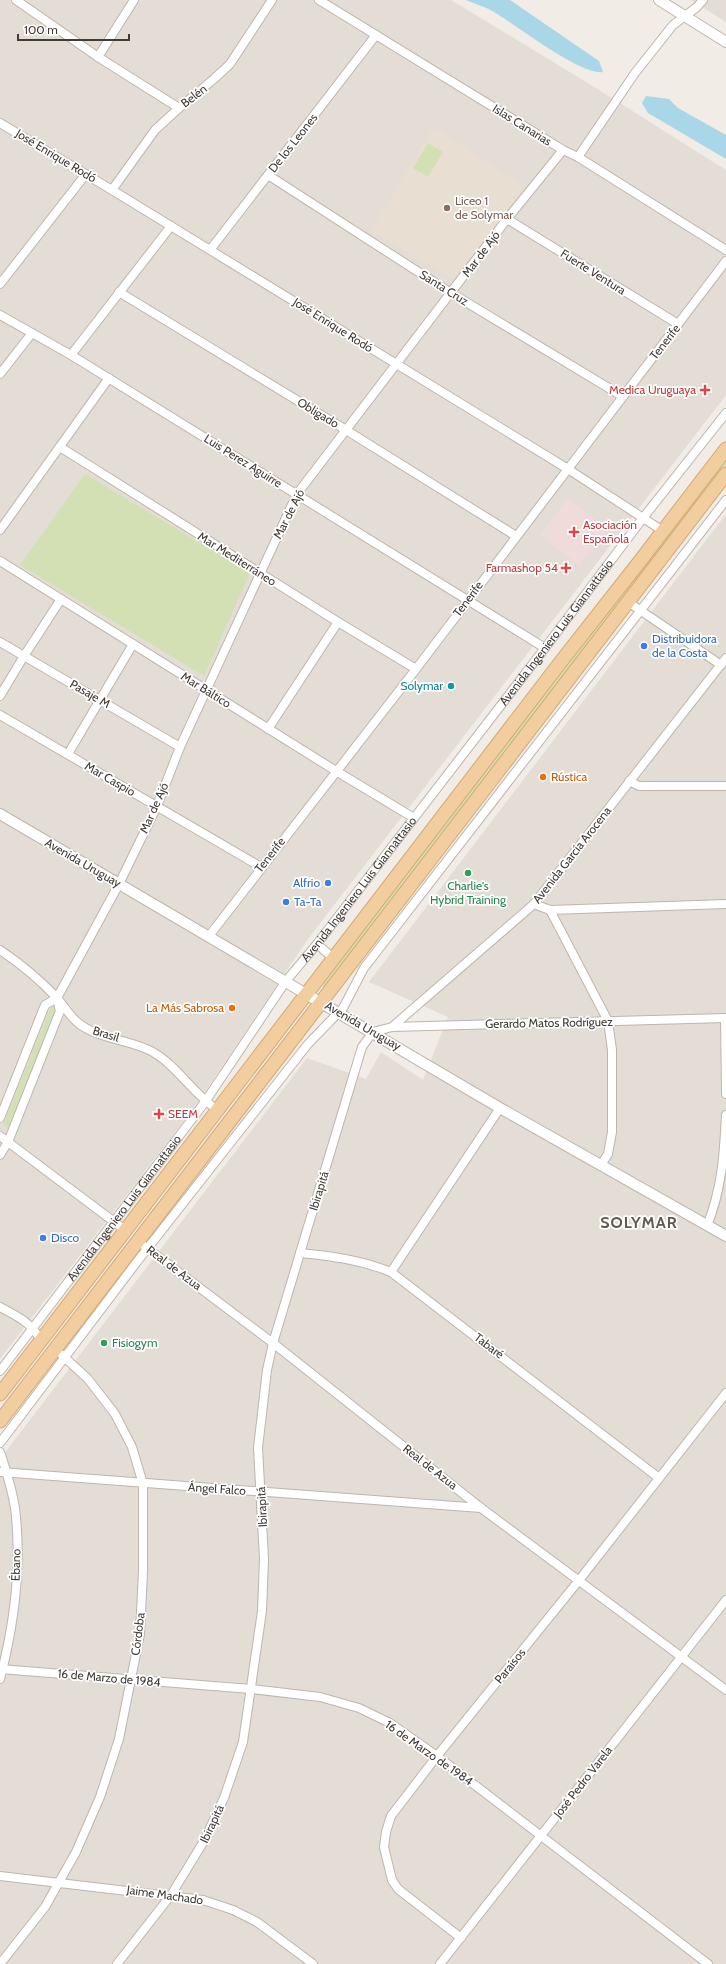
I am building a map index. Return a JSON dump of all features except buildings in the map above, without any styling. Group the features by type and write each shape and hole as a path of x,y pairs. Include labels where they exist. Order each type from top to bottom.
{"main road":[{"name":"Avenida Ingeniero Luis Giannattasio","path":"0,1394 562,659 726,449"},
{"path":"0,1421 137,1240 726,474"}],"street":[{"path":"16,0 98,57 178,108"},
{"path":"98,57 134,0"},
{"name":"Belén","path":"112,190 155,130 178,108 230,64 272,0"},
{"name":"Islas Canarias","path":"319,0 563,150 578,157 726,250"},
{"path":"659,0 726,42"},
{"path":"578,157 636,73 673,25 697,7 703,0"},
{"name":"De los Leones","path":"210,250 376,35"},
{"name":"José Enrique Rodó","path":"0,123 568,469 663,531"},
{"name":"Mar de Ajó","path":"57,998 119,884 157,806 180,747 297,494 507,219 563,150"},
{"path":"0,284 86,174"},
{"name":"Santa Cruz","path":"268,175 451,293 622,396"},
{"name":"Fuerte Ventura","path":"507,219 678,324"},
{"path":"71,355 171,226"},
{"name":"Tenerife","path":"209,936 416,669 726,261"},
{"name":"Obligado","path":"119,292 346,430 516,536"},
{"name":"Luis Perez Aguirre","path":"0,315 109,378 545,648"},
{"path":"0,374 32,333"},
{"path":"0,530 109,378"},
{"name":"Avenida Ingeniero Luis Giannattasio","path":"0,1371 205,1102 286,981 317,944 643,518 726,413"},
{"name":"Mar Mediterráneo","path":"60,447 260,574 416,669"},
{"path":"0,1443 148,1248 308,1044 339,1012 364,968 726,500"},
{"name":"Mar Báltico","path":"0,560 268,729 414,818"},
{"path":"0,696 61,599"},
{"path":"628,602 723,661"},
{"path":"268,729 338,622"},
{"name":"Pasaje M","path":"0,642 180,747"},
{"path":"68,754 133,644"},
{"name":"Avenida García Arocena","path":"392,1026 534,904 723,661"},
{"name":"Mar Caspio","path":"0,715 261,867"},
{"path":"629,781 639,786 726,786"},
{"name":"Avenida Uruguay","path":"0,814 321,1001 500,1108 726,1236"},
{"path":"534,904 550,910 726,904"},
{"path":"550,910 608,1021 612,1050 612,1132 608,1154 601,1165"},
{"path":"317,944 334,959"},
{"name":"Brasil","path":"0,950 20,963 57,998 76,1020 86,1028 133,1042 151,1051 164,1060 205,1102 218,1110"},
{"path":"0,1118 45,1005 57,998 60,1011 8,1142 0,1155"},
{"path":"725,1018 726,1094"},
{"name":"Gerardo Matos Rodríguez","path":"373,1032 392,1026 725,1018"},
{"name":"Ibirapitá","path":"117,1964 171,1895 204,1841 224,1798 243,1742 262,1596 264,1559 258,1448 260,1419 267,1370 273,1343 362,1047 373,1032"},
{"path":"391,1272 500,1108"},
{"path":"707,1226 723,1173 726,1115"},
{"path":"0,1136 125,1230"},
{"name":"Real de Azua","path":"137,1240 273,1343 481,1508 580,1579 726,1690"},
{"name":"Tabaré","path":"300,1254 331,1256 367,1262 391,1272 659,1478"},
{"path":"0,1307 25,1320 33,1328 41,1340"},
{"name":"Córdoba","path":"0,1964 45,1907 76,1852 100,1797 119,1739 140,1634 144,1571 143,1484 132,1447 115,1414 88,1379 66,1357 54,1350"},
{"name":"Paraísos","path":"461,1938 398,1889 392,1880 384,1847 386,1832 391,1816 726,1393"},
{"name":"Ébano","path":"0,1452 3,1473 15,1507 17,1565 13,1616 0,1679"},
{"name":"Ángel Falco","path":"3,1473 481,1508"},
{"name":"José Pedro Varela","path":"440,1964 726,1600"},
{"name":"16 de Marzo de 1984","path":"1,1669 251,1689 320,1697 358,1708 390,1723 437,1756 708,1964"},
{"name":"Jaime Machado","path":"0,1876 171,1895 203,1900 233,1910 257,1922 313,1964"}],"shaded area":[{"path":"0,0 451,0 596,88 726,170 726,395 308,939 196,1105 0,1359"},
{"path":"691,0 726,0 726,22"},
{"name":"Liceo 1 de Solymar","path":"434,127 525,187 454,279 370,231"},
{"name":"Asociación Española","path":"568,498 607,529 579,565 540,535"},
{"path":"726,514 726,1964 0,1964 0,1459 307,1058 366,1079 381,1052 423,1080 448,1017 369,982"}],"green space":[{"path":"428,143 443,152 428,177 413,168"},
{"path":"726,456 726,467 326,989 322,986 393,890"},
{"path":"85,474 250,573 204,676 20,565"},
{"path":"54,1006 55,1010 9,1128 3,1125 51,1007"}],"water":[{"path":"466,0 510,0 599,61 603,72 593,71 580,66 548,48 494,12"},
{"path":"646,96 669,99 678,108 726,135 726,159 648,113 642,103"}],"place":[{"name":"Liceo 1 de Solymar","path":"447,208"},
{"name":"Medica Uruguaya","path":"705,390"},
{"name":"Asociación Española","path":"574,532"},
{"name":"Farmashop 54","path":"566,568"},
{"name":"Distribuidora de la Costa","path":"644,646"},
{"name":"Solymar","path":"451,686"},
{"name":"Rústica","path":"543,777"},
{"name":"Charlie's Hybrid Training","path":"468,873"},
{"name":"Alfrio","path":"328,883"},
{"name":"Ta-Ta","path":"286,902"},
{"name":"La Más Sabrosa","path":"232,1008"},
{"name":"SEEM","path":"159,1114"},
{"name":"Disco","path":"43,1238"},
{"name":"Fisiogym","path":"104,1343"}],"district":[{"name":"SOLYMAR","path":"639,1222"}]}
